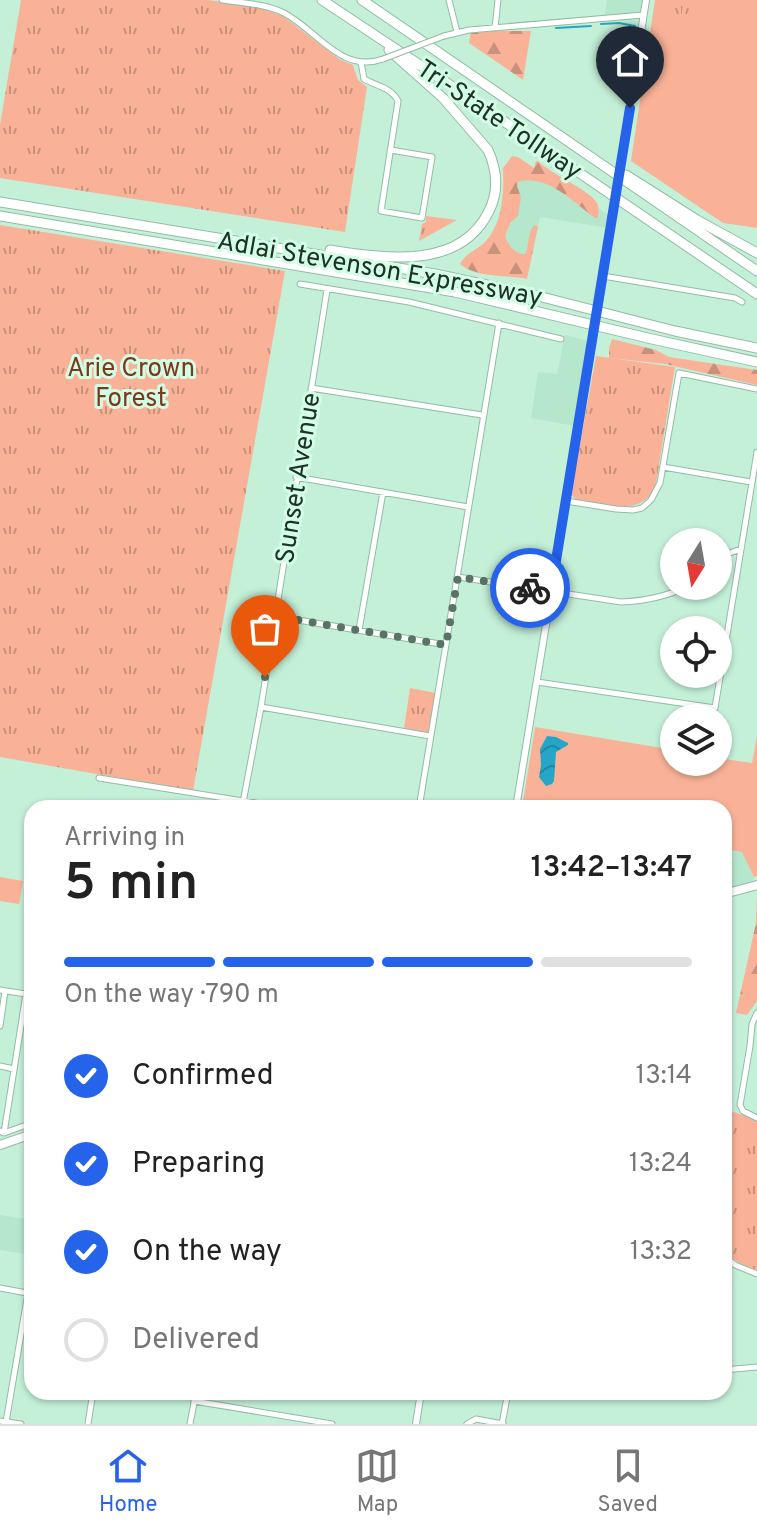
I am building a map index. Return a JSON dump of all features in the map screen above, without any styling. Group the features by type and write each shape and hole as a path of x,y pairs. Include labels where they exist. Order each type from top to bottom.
{"highway":[{"name":"Tri-State Tollway","path":"322,0 757,294"},
{"name":"Tri-State Tollway","path":"362,0 757,271"},
{"path":"242,242 272,242 385,258 408,258 451,248 473,233 487,216 496,181 488,150 443,98 375,36"},
{"path":"596,160 638,181 697,220 757,253"},
{"name":"Adlai Stevenson Expressway","path":"0,202 435,274 757,348"},
{"name":"Adlai Stevenson Expressway","path":"0,216 455,292 757,362"}],"main road":[{"path":"517,800 646,0"},
{"path":"732,892 757,885"},
{"path":"0,1145 24,1137"},
{"path":"416,1424 420,1400"}],"street":[{"path":"222,0 285,14 345,58 361,62 383,59 457,32 643,15"},
{"path":"449,0 457,32"},
{"path":"495,28 498,0"},
{"path":"361,62 364,79 381,85 397,98 381,211 422,218 432,157 391,150"},
{"path":"603,276 742,302"},
{"path":"300,284 409,302 561,339"},
{"name":"Sunset Avenue","path":"244,800 327,290"},
{"path":"420,800 499,323"},
{"path":"566,501 625,510 642,508 651,500 658,490 679,373 757,389"},
{"path":"311,388 482,415"},
{"path":"537,682 715,708 757,452"},
{"path":"663,467 751,482"},
{"path":"296,477 468,507"},
{"path":"359,630 383,492"},
{"path":"732,552 741,548"},
{"path":"458,577 621,602 660,597"},
{"path":"274,616 446,645"},
{"path":"261,707 430,736"},
{"path":"99,778 221,800"},
{"path":"0,1026 3,990 24,994"},
{"path":"24,1008 2,1132 24,1125"},
{"path":"757,1013 752,1024 740,1105 743,1111 757,1118"},
{"path":"0,1066 14,1069"},
{"path":"732,1262 757,1274"},
{"path":"0,1288 24,1292"},
{"path":"21,1424 3,1421 24,1321"},
{"path":"732,1369 757,1367"},
{"path":"88,1424 92,1400"},
{"path":"467,1424 476,1419 502,1424 506,1400"},
{"path":"190,1424 194,1401 332,1424"}],"shaded area":[{"path":"607,0 644,0 641,14 605,15"},
{"path":"537,167 611,217 609,228 540,217 531,258 495,250 513,170 532,172"},
{"path":"565,335 588,341 575,426 531,418 538,372 557,374"},
{"path":"732,850 742,851 753,881 732,887"},
{"path":"0,1215 24,1219 24,1254 0,1250"}],"green space":[{"path":"21,0 209,0 260,8 283,16 339,59 353,65 358,80 367,87 345,232 0,178 0,125"},
{"path":"655,0 757,0 757,228 723,223 631,161"},
{"path":"661,0 683,0 681,22 660,20"},
{"path":"686,0 707,0 705,24 684,22"},
{"path":"471,31 531,31 523,80 469,43"},
{"path":"512,156 534,168 536,161 539,162 589,194 598,207 598,218 595,218 550,186 540,182 518,182 521,197 518,216 510,223 505,236 512,248 525,254 532,228 534,225 538,227 527,279 475,272 460,264 484,243 495,227 502,198 503,168"},
{"path":"426,216 457,220 419,241"},
{"name":"Arie Crown Forest","path":"0,225 285,271 193,791 0,757"},
{"path":"612,339 656,350 669,357 757,370 757,385 665,364 609,358"},
{"path":"596,356 675,367 655,489 648,498 631,506 579,500 571,494"},
{"path":"410,688 436,693 427,733 404,729"},
{"path":"535,727 660,748 660,776 732,776 732,760 752,763 757,736 757,876 754,877 742,852 732,850 732,800 523,800"},
{"path":"0,877 23,881 19,904 0,901"},
{"path":"757,894 757,1001 747,1015 736,1013 756,923"},
{"path":"732,1111 757,1120 757,1270 732,1257"}],"water":[{"path":"547,736 556,737 568,745 556,752 554,781 546,786 539,777 540,749"}],"waterway":[{"path":"601,24 635,26 636,34"},
{"path":"556,28 591,26"}],"way so far":[{"path":"265,677 274,616 446,645 458,577 530,588"}],"route":[{"path":"530,588 551,591 630,108"}]}
